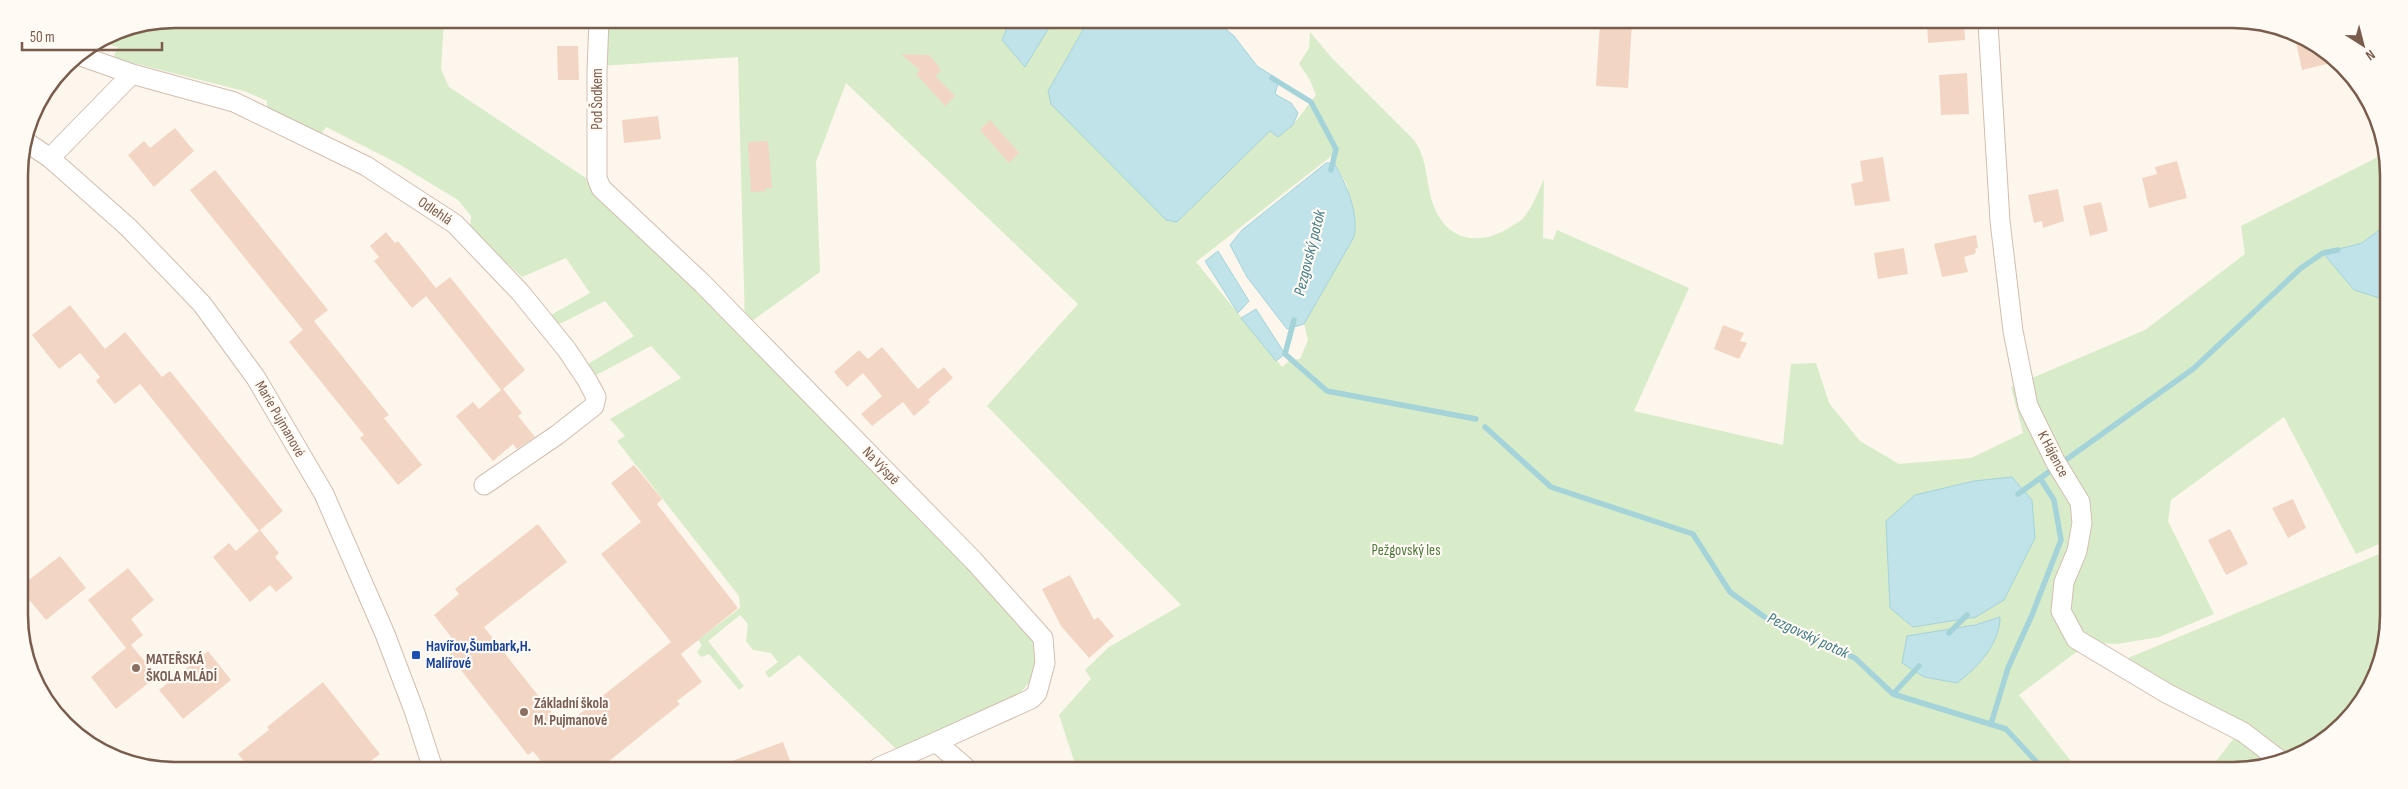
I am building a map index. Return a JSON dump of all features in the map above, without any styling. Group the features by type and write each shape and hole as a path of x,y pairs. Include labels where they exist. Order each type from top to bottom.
{"street":[{"name":"Pod Šodkem","path":"597,178 599,27"},
{"name":"K Hájence","path":"1988,27 2000,221 2013,331 2028,406 2055,461 2080,502 2082,523 2077,551 2064,582 2061,611 2076,639 2168,694 2242,732 2274,755"},
{"name":"Odlehlá","path":"86,58 132,74 234,102 366,166 455,224 520,292 567,350 596,397 594,406 557,435 484,485"},
{"path":"50,158 132,74"},
{"name":"Marie Pujmanové","path":"31,145 50,158 129,228 202,304 256,378 324,494 385,634 415,713 431,762"},
{"name":"Na Výspě","path":"597,178 600,188 726,308 973,560 1043,638 1045,662 1037,693 1031,699 891,762"},
{"path":"936,742 959,762"}],"green space":[{"path":"174,27 444,27 441,69 449,87 601,188 745,326 1020,613 1045,663 1014,701 896,749 799,655 769,678 765,672 778,662 771,653 753,650 746,641 748,624 740,615 708,641 744,686 739,690 709,654 701,657 697,652 702,645 698,640 740,608 739,596 617,441 625,436 610,419 681,378 651,346 587,380 580,369 634,336 605,301 550,329 542,320 590,293 566,258 522,277 470,229 471,216 458,200 397,163 326,127 319,137 267,115 267,101 244,91 113,58 118,47 107,44 127,35"},
{"name":"Pežgovský les","path":"600,27 1085,27 1048,91 1177,222 1270,130 1278,137 1293,125 1316,95 1310,80 1299,64 1309,48 1310,32 1332,58 1414,140 1425,165 1435,209 1441,221 1449,229 1469,238 1490,236 1501,232 1524,217 1533,204 1544,179 1543,238 1553,240 1557,230 1689,288 1634,411 1783,445 1791,364 1816,363 1829,403 1860,441 1899,464 1971,458 2023,433 2011,387 2145,330 2245,254 2241,226 2379,156 2380,544 2356,554 2284,417 2171,500 2168,521 2214,614 2159,637 2118,644 2099,643 2075,653 2019,695 2071,761 1074,762 1059,715 1091,679 1085,670 1109,647 1181,605 987,406 1078,304 846,83 816,162 820,272 745,326 738,57 600,66","holes":["1334,154 1334,163 1347,185 1354,237 1304,324 1308,340 1300,359 1290,360 1282,367 1196,262"]},
{"path":"2380,554 2379,634 2373,662 2365,680 2356,696 2338,719 2307,742 2290,750 2284,752 2241,721 2188,694 2128,658"},
{"path":"2235,737 2264,758 2243,761 2216,761"}],"water":[{"path":"1007,27 1049,27 1025,67 1002,40"},
{"path":"1085,27 1223,27 1234,36 1257,66 1279,80 1275,94 1291,103 1298,113 1293,125 1278,137 1270,131 1177,222 1166,220 1051,104 1048,91"},
{"path":"1326,163 1334,163 1347,189 1355,218 1354,237 1304,324 1287,329 1247,277 1230,245 1242,230"},
{"path":"2380,230 2380,298 2354,290 2323,253 2362,243"},
{"path":"1218,251 1249,301 1238,313 1205,261"},
{"path":"1256,309 1285,354 1276,361 1241,318"},
{"path":"2012,477 2032,500 2035,538 2004,600 1976,617 1913,627 1890,608 1886,521 1915,495 1974,481"},
{"path":"2000,617 1999,627 1992,646 1979,663 1957,683 1924,677 1902,663 1907,636 1975,625"}],"building":[{"path":"1600,27 1632,27 1628,88 1596,86"},
{"path":"1927,27 1964,27 1965,40 1928,43"},
{"path":"2296,42 2315,52 2329,63 2302,70"},
{"path":"557,46 578,46 579,80 558,80"},
{"path":"901,54 929,55 941,71 935,76 955,96 945,106 916,74 920,70"},
{"path":"1967,73 1969,114 1941,115 1939,75"},
{"path":"658,116 661,139 624,143 622,120"},
{"path":"990,120 1019,153 1009,163 980,130"},
{"path":"175,128 194,151 154,187 128,155 144,141 150,148"},
{"path":"768,141 772,188 765,188 766,191 751,192 748,142"},
{"path":"1883,157 1890,201 1855,206 1851,184 1863,181 1860,161"},
{"path":"2177,161 2187,198 2149,208 2142,178 2157,174 2155,167"},
{"path":"215,170 328,310 314,321 389,415 384,418 422,465 398,485 360,438 364,435 289,342 303,330 190,190"},
{"path":"2058,189 2064,221 2043,228 2042,221 2034,223 2028,195"},
{"path":"2101,202 2108,231 2090,236 2083,206"},
{"path":"386,232 395,243 398,241 436,288 412,308 374,261 379,257 370,246"},
{"path":"1976,235 1978,248 1975,249 1976,252 1964,257 1968,272 1942,277 1934,244"},
{"path":"1904,248 1908,274 1878,279 1874,253"},
{"path":"450,277 525,370 503,389 522,413 518,416 535,437 517,449 513,444 493,461 456,416 473,402 479,409 501,390 426,296"},
{"path":"70,305 105,349 125,332 162,377 170,371 283,511 260,530 279,553 275,557 293,578 276,592 270,585 250,602 213,557 229,543 236,551 259,531 140,384 115,404 96,381 100,377 80,353 59,369 32,335"},
{"path":"1723,325 1744,333 1740,341 1747,343 1739,359 1714,349"},
{"path":"882,347 918,389 944,367 953,378 928,400 930,402 914,416 903,402 872,426 861,414 882,396 863,373 847,387 834,372 859,350 868,359"},
{"path":"634,465 662,499 657,504 738,608 681,654 702,682 677,701 680,704 608,762 542,762 533,751 528,755 449,655 459,647 434,615 459,594 455,589 538,524 567,562 484,627 563,727 671,642 601,554 641,522 611,483"},
{"path":"2293,499 2306,528 2288,538 2272,508"},
{"path":"2230,529 2248,564 2226,575 2208,540"},
{"path":"60,556 86,588 46,620 27,597 27,581"},
{"path":"128,568 154,600 131,619 143,635 131,645 157,676 116,709 91,677 126,648 88,600"},
{"path":"1070,575 1094,620 1098,617 1114,636 1089,658 1061,626 1042,589"},
{"path":"208,651 231,680 183,719 159,690"},
{"path":"323,682 380,754 369,762 245,762 238,754 269,730 267,727"},
{"path":"783,742 790,762 730,762"}],"waterway":[{"name":"Pezgovský potok","path":"1272,78 1311,102 1336,149 1331,170"},
{"path":"2067,459 2193,369 2301,268 2323,253 2338,250"},
{"name":"Pezgovský potok","path":"1294,320 1285,354 1327,391 1476,419"},
{"name":"Pezgovský potok","path":"1485,427 1551,487 1693,534 1730,592 1766,618 1855,658 1893,694 2006,729 2036,761"},
{"path":"2018,494 2053,469"},
{"path":"1991,724 2008,668 2032,615 2061,540 2054,500 2040,478"},
{"path":"1949,633 1967,615"},
{"path":"1893,694 1919,666"}],"place":[{"name":"Havířov,Šumbark,H. Malířové","path":"416,655"},
{"name":"MATEŘSKÁ ŠKOLA MLÁDÍ","path":"136,668"},
{"name":"Základní škola M. Pujmanové","path":"524,712"}]}
